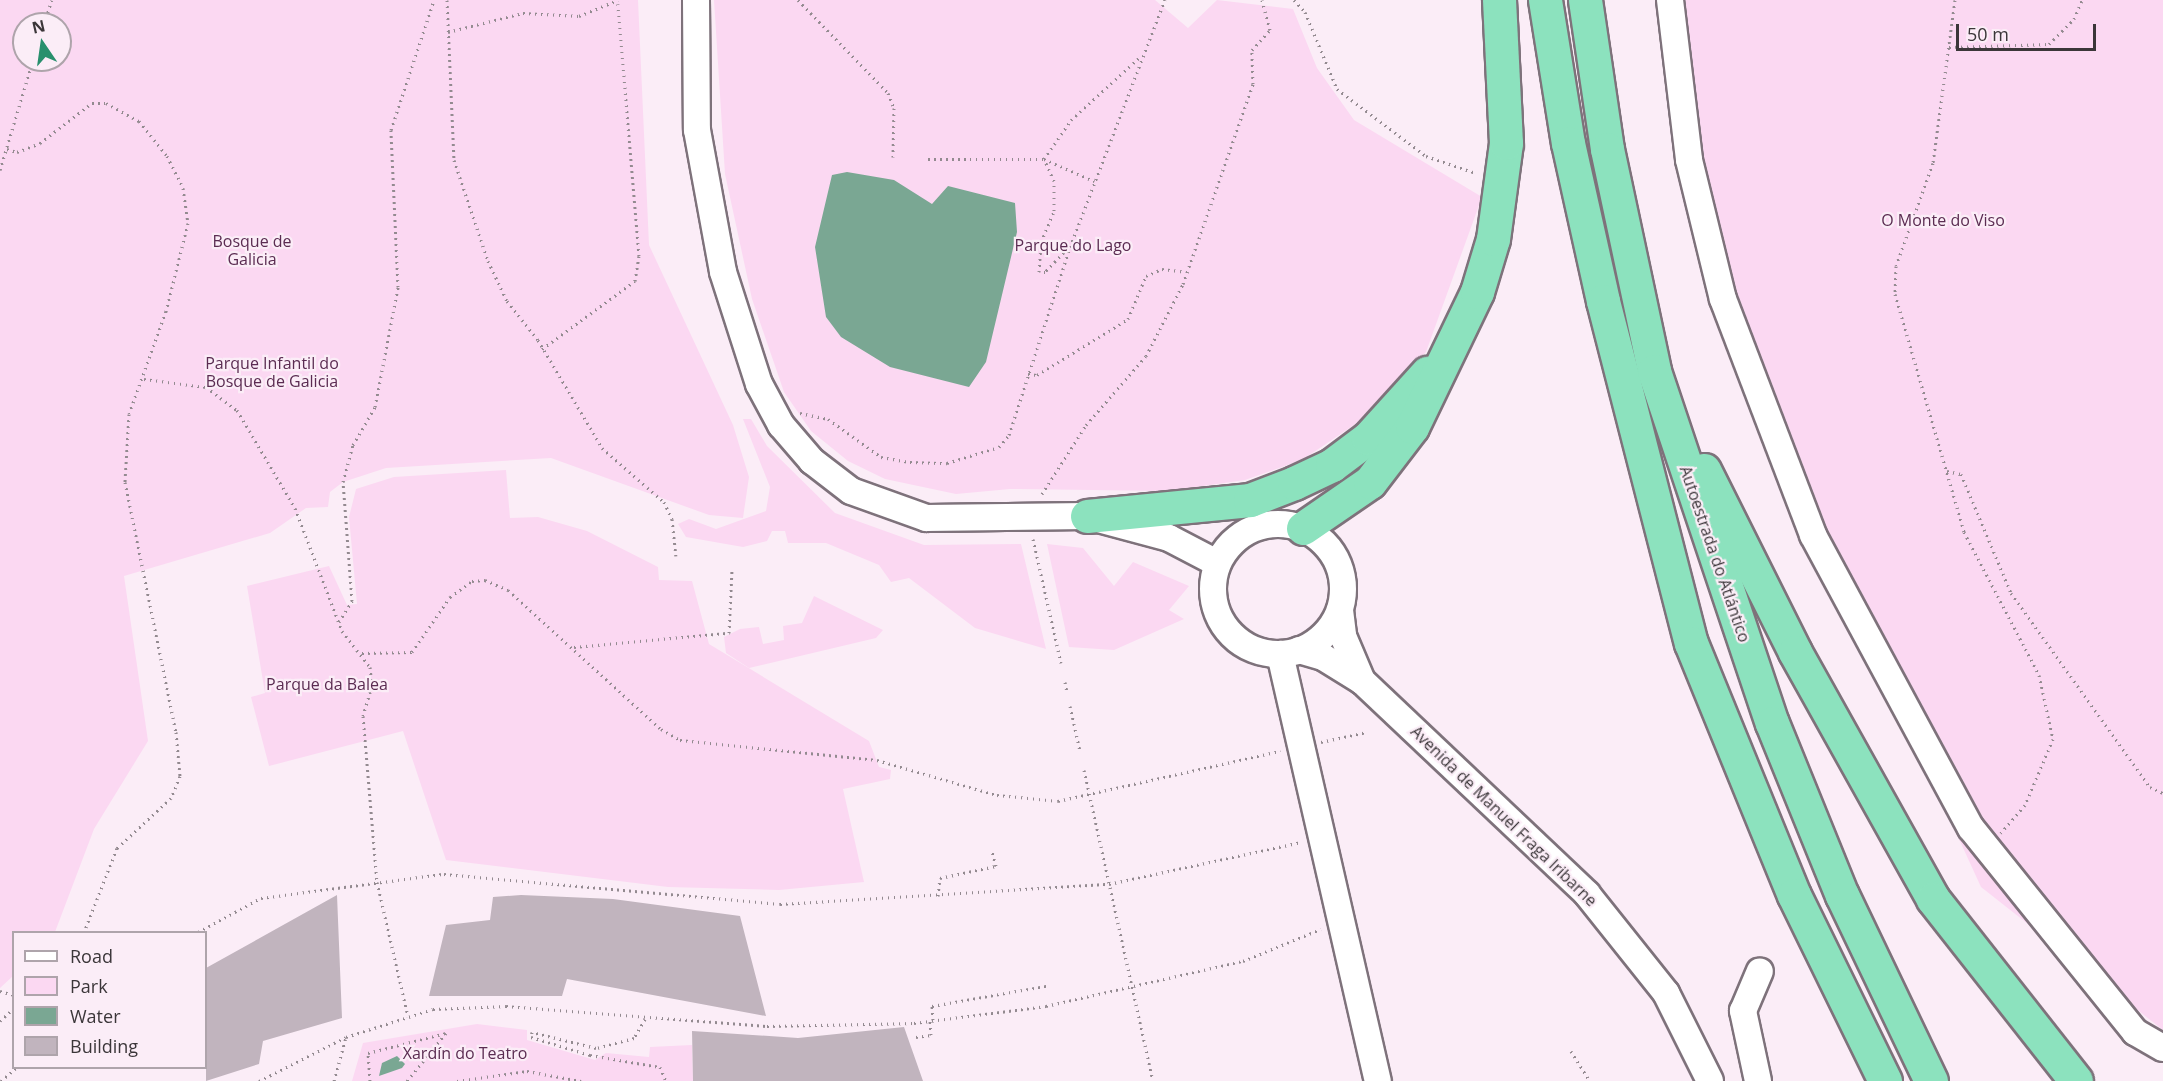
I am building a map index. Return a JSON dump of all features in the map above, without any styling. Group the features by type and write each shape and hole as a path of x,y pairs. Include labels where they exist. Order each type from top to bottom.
{"highway":[{"path":"1303,528 1370,482 1413,428 1453,345 1494,239 1506,143 1499,0"},
{"path":"1545,0 1568,143 1603,301 1691,644 1794,895 1885,1081"},
{"name":"Autoestrada do Atlántico","path":"1585,0 1609,160 1654,371 1772,723 1842,895 1931,1081"},
{"path":"1087,516 1239,502 1294,483 1332,465 1368,438 1453,345"},
{"path":"1654,371 1795,652 1933,899 2076,1081"}],"street":[{"path":"696,0 697,130 708,203 745,343 781,425 827,473 886,507 962,520 1087,516 1169,538 1217,563 1228,546 1263,525 1303,528"},
{"path":"1670,0 1689,160 1723,299 1813,535 1864,640 1971,828 2135,1032 2163,1048"},
{"name":"Avenida de Manuel Fraga Iribarne","path":"1303,528 1333,553 1341,571 1340,610 1343,636 1362,681"},
{"name":"Avenida de Manuel Fraga Iribarne","path":"1217,563 1214,596 1225,627 1240,642 1323,657 1362,681 1587,894 1666,993 1710,1081"},
{"path":"1340,610 1317,641 1290,652 1323,837 1378,1081"},
{"path":"1758,1081 1743,1011 1760,971"}],"path":[{"path":"339,622 352,601 343,483 352,445 375,407 398,287 391,130 434,0"},
{"path":"447,0 454,160 469,213 507,301 542,349 602,448 664,502 672,519 676,556"},
{"path":"798,0 822,30 876,78 894,108 893,157"},
{"path":"781,425 809,411 881,457 947,463 999,447 1009,435 1070,247 1165,0"},
{"path":"1039,498 1086,424 1146,356 1185,272 1253,84 1252,50 1270,30 1262,0"},
{"path":"1294,0 1305,12 1337,89 1426,156 1480,175"},
{"path":"1955,0 1933,163 1896,266 1895,294 1964,531 2039,675 2053,739 2025,805 1989,848"},
{"path":"1949,47 2049,44 2074,19 2082,0"},
{"path":"448,32 523,13 579,16 618,2 639,256 634,281 542,349"},
{"path":"1044,159 1071,120 1143,54"},
{"path":"0,170 29,72"},
{"path":"7,149 16,152 40,143 92,103 106,103 139,121 167,156 183,188 188,223 144,379 127,426 126,496 181,768 171,798 117,848 85,931"},
{"path":"927,159 1044,159 1094,181"},
{"path":"1044,159 1054,181 1053,211 1041,242 1039,272 1045,272 1070,247"},
{"path":"1028,374 1037,375 1128,319 1146,276 1162,269 1185,272"},
{"path":"144,379 206,387 237,410 295,508 339,622 362,653 372,675 363,716 377,882 408,1016"},
{"path":"1947,471 1961,474 2011,593 2150,787 2163,793"},
{"path":"1033,542 1060,663"},
{"path":"574,647 729,633 732,569"},
{"path":"362,653 412,652 450,597 472,581 485,580 508,590 574,647 661,729 680,740 878,760 997,795 1058,801 1287,750"},
{"path":"1065,682 1067,692"},
{"path":"1070,706 1080,751"},
{"path":"1317,743 1367,732"},
{"path":"1084,770 1153,1081"},
{"path":"202,931 261,898 454,874 780,904 1109,884 1323,837"},
{"path":"938,896 940,878 996,866 992,851"},
{"path":"259,1081 346,1037 432,1009 506,1006 645,1019 767,1026 932,1020 1046,1006 1243,961 1342,920"},
{"path":"916,1037 931,1035 932,1006 1046,986"},
{"path":"0,1021 12,1010"},
{"path":"645,1019 634,1038 596,1048 532,1032 531,1037 590,1055 660,1067 666,1081"},
{"path":"370,1081 368,1053 446,1033 407,1081"},
{"path":"334,1081 346,1037"},
{"path":"1571,1051 1590,1081"},
{"path":"1,1081 15,1069"},
{"path":"457,1081 515,1071 581,1081"}],"green space":[{"name":"Bosque de Galicia","path":"0,0 638,0 649,245 733,425 749,477 743,518 709,515 551,458 386,468 343,482 330,492 328,507 306,508 270,533 124,576 148,741 94,829 55,931 12,931 12,977 0,988"},
{"name":"Parque do Lago","path":"714,0 1155,0 1188,28 1217,0 1293,9 1317,68 1354,120 1482,197 1426,352 1363,419 1302,460 1245,480 1168,491 1010,489 956,494 885,479 848,461 811,431 784,392 752,299 725,174"},
{"name":"O Monte do Viso","path":"1676,0 2163,0 2163,1030 1981,887 1920,754 1845,621 1698,182"},
{"path":"743,419 751,419 767,446 835,513 924,545 1021,544 1046,649 975,628 909,578 891,582 879,565 826,543 788,543 785,531 772,531 767,541 743,547 686,537 678,524 689,519 716,529 766,511 770,487"},
{"name":"Parque da Balea","path":"506,470 510,518 538,517 587,531 658,567 659,580 692,581 709,644 869,741 879,767 891,770 890,779 843,789 864,882 779,890 668,887 446,860 403,731 269,766 251,697 265,693 247,586 329,566 347,605 357,604 349,517 356,489 394,477"},
{"path":"1047,544 1083,548 1114,586 1133,562 1189,586 1169,610 1184,619 1114,650 1069,647"},
{"path":"814,596 883,630 876,638 749,668 726,653 724,637 740,629 759,627 763,644 784,640 783,626 802,623"},
{"name":"Xardín do Teatro","path":"477,1024 527,1030 527,1040 595,1060 606,1053 649,1057 650,1047 692,1045 693,1081 352,1081 363,1043"}],"water":[{"path":"847,172 894,180 932,204 948,186 1015,203 1017,232 986,362 969,387 890,367 841,337 826,317 815,247 832,175"},
{"path":"397,1056 405,1064 402,1068 379,1076 382,1063"}],"building":[{"path":"337,895 342,1018 263,1041 259,1064 206,1081 207,967"},
{"path":"521,895 613,899 740,916 766,1016 567,979 562,996 429,996 446,925 490,920 493,897"},
{"path":"904,1027 923,1081 693,1081 692,1031 798,1038"}],"park label":[{"name":"Parque Infantil do Bosque de Galicia","path":"272,372"}]}
